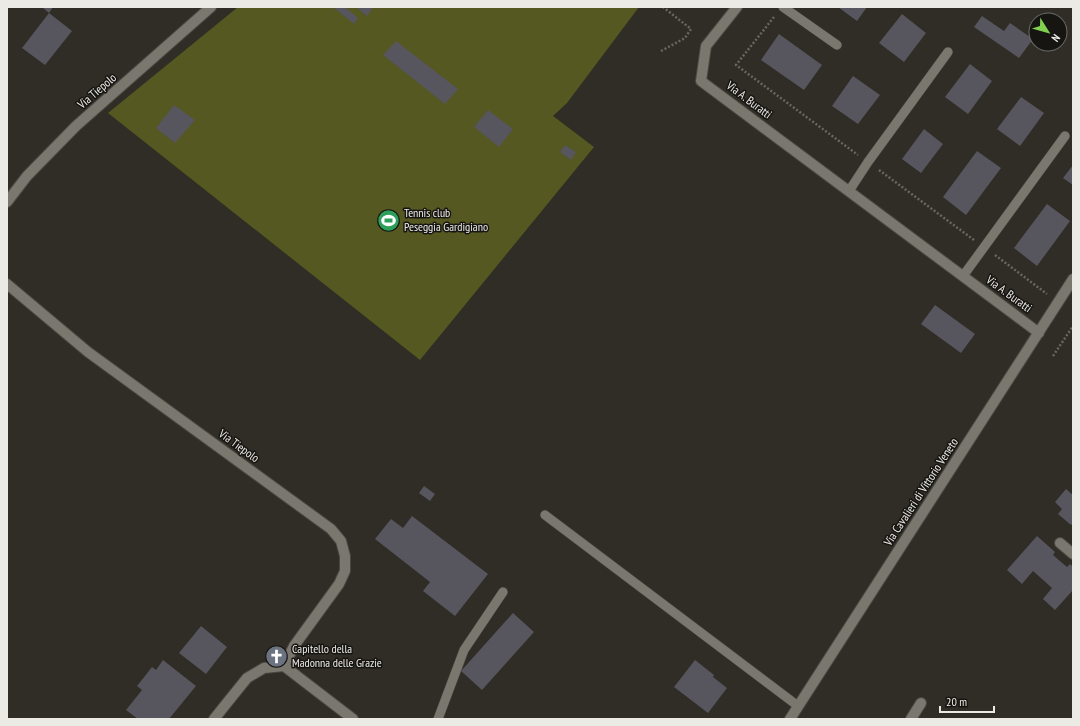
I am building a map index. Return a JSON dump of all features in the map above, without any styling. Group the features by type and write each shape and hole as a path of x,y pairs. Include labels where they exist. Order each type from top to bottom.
{"street":[{"name":"Via Tiepolo","path":"7,202 27,176 76,126 211,7"},
{"name":"Via A. Buratti","path":"737,7 706,46 701,81 1039,332"},
{"name":"Via Cavalieri di Vittorio Veneto","path":"790,719 1073,279"},
{"name":"Via Tiepolo","path":"7,284 88,352 331,529 341,541 345,556 342,578 294,646 284,666"},
{"path":"1060,543 1073,554"},
{"path":"214,719 247,678 264,668 284,666 353,719"},
{"path":"912,719 922,703"}],"lane":[{"path":"782,7 837,45"},
{"path":"849,191 868,162 948,52"},
{"path":"963,276 1065,136"},
{"path":"545,515 798,706"},
{"path":"438,719 464,650 503,592"}],"path":[{"path":"661,51 685,38 690,29 663,7"},
{"path":"1053,356 1073,326"}],"green space":[{"name":"Tennis club Peseggia Gardigiano","path":"238,7 639,7 567,103 553,116 594,147 420,360 108,113"}],"building":[{"path":"42,7 53,7 49,13"},
{"path":"333,7 345,7 358,18 354,24"},
{"path":"356,7 373,7 367,16"},
{"path":"838,7 867,7 857,21"},
{"path":"49,13 72,31 45,65 22,48"},
{"path":"902,14 926,33 904,62 879,43"},
{"path":"982,16 1004,31 1010,23 1028,36 1028,46 1019,58 974,27"},
{"path":"779,34 822,65 804,90 761,60"},
{"path":"396,41 458,89 445,104 383,55"},
{"path":"970,64 992,81 968,114 945,97"},
{"path":"853,76 880,95 858,124 832,106"},
{"path":"1021,97 1044,113 1020,146 997,129"},
{"path":"174,105 195,120 175,143 156,128"},
{"path":"488,110 513,129 499,147 474,127"},
{"path":"924,129 943,144 921,173 902,159"},
{"path":"565,145 576,152 571,160 560,152"},
{"path":"977,151 1001,168 966,215 943,197"},
{"path":"1073,165 1073,185 1063,178"},
{"path":"1047,204 1070,221 1037,266 1014,248"},
{"path":"935,305 975,334 961,353 921,324"},
{"path":"424,486 435,494 430,501 419,493"},
{"path":"1066,489 1073,495 1073,523 1071,525 1058,514 1062,509 1055,502"},
{"path":"412,516 488,574 455,616 423,591 430,582 375,539 391,519 403,528"},
{"path":"1037,536 1055,552 1053,555 1067,567 1070,564 1073,567 1073,590 1055,610 1043,599 1052,588 1033,571 1022,584 1007,570"},
{"path":"513,613 534,632 482,690 461,671"},
{"path":"201,626 227,647 206,674 179,653"},
{"path":"163,660 196,686 169,719 138,719 126,710 142,690 137,686 152,667 156,670"},
{"path":"695,660 714,675 713,677 727,688 708,713 674,687"}],"place":[{"name":"Tennis club Peseggia Gardigiano","path":"389,220"},
{"name":"Capitello della Madonna delle Grazie","path":"276,656"}]}
